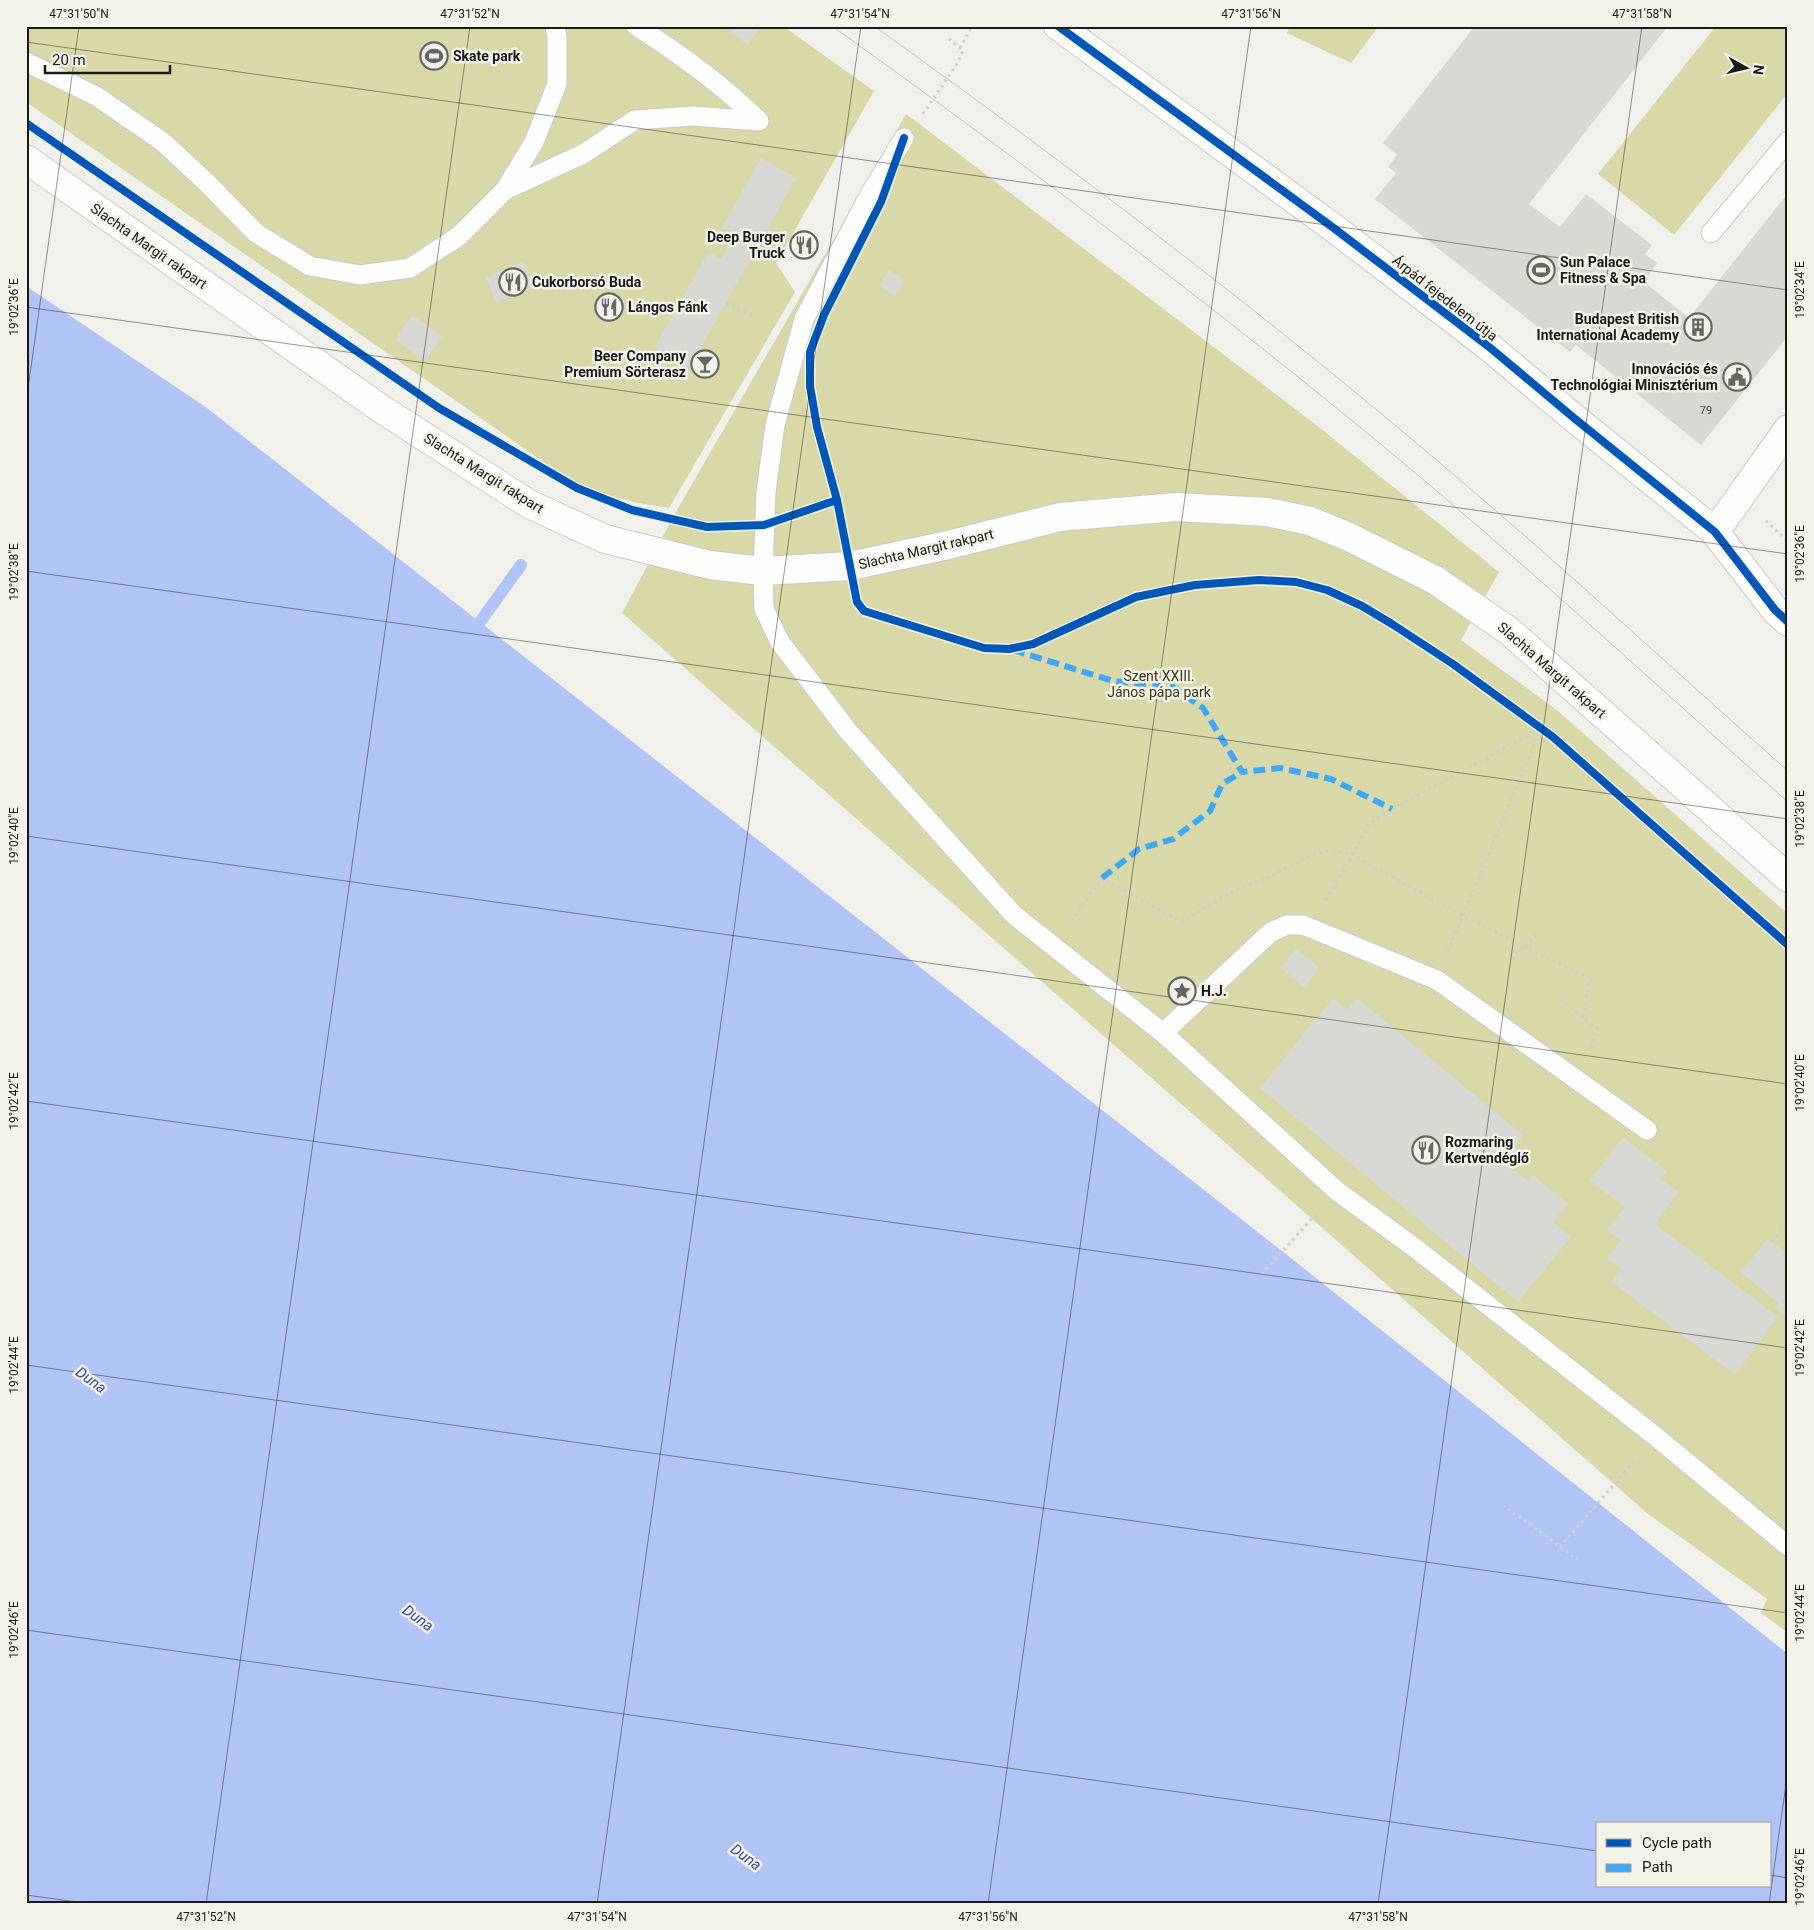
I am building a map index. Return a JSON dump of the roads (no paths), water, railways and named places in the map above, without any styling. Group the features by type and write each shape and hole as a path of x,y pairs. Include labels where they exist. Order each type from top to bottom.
{"main road":[{"name":"Árpád fejedelem útja","path":"1058,26 1335,229 1488,346 1715,532 1775,610 1788,622"},
{"name":"Slachta Margit rakpart","path":"26,159 380,408 529,504 605,539 710,565 763,571 850,566 1070,516 1176,507 1267,512 1310,521 1349,537 1435,580 1510,631 1788,878"},
{"path":"1715,532 1788,429"}],"lane":[{"path":"26,62 96,96 163,142 256,233 310,266 360,275 410,268 459,236 505,190 534,142 557,84 558,38 555,26"},
{"path":"505,190 583,154 635,120 693,116 759,120 732,94 676,51 636,26"},
{"path":"904,138 870,194 804,319 775,425 766,492 763,571 764,609 780,642 848,731 1014,915 1163,1033 1336,1191 1415,1248 1655,1436 1788,1546"},
{"path":"1711,233 1788,141"},
{"path":"1163,1033 1271,932 1287,925 1296,924 1437,980 1648,1130"}],"water":[{"name":"Duna","path":"26,286 207,408 1287,1255 1788,1654 1788,1904 26,1904"}],"waterway":[{"path":"480,622 521,565"}],"tram line":[{"path":"832,26 1066,197 1296,375 1488,535 1788,802"},
{"path":"874,26 1098,190 1317,361 1389,420 1584,588 1788,771"}],"place":[{"name":"Skate park","path":"434,56"},
{"name":"Deep Burger Truck","path":"804,245"},
{"name":"Sun Palace Fitness & Spa","path":"1541,270"},
{"name":"Cukorborsó Buda","path":"513,282"},
{"name":"Lángos Fánk","path":"609,307"},
{"name":"Budapest British International Academy","path":"1698,327"},
{"name":"Beer Company Premium Sörterasz","path":"705,364"},
{"name":"Innovációs és Technológiai Minisztérium","path":"1737,377"},
{"name":"H.J.","path":"1182,991"},
{"name":"Rozmaring Kertvendéglő","path":"1426,1150"}],"park label":[{"name":"Szent XXIII. János pápa park","path":"1159,684"}]}
